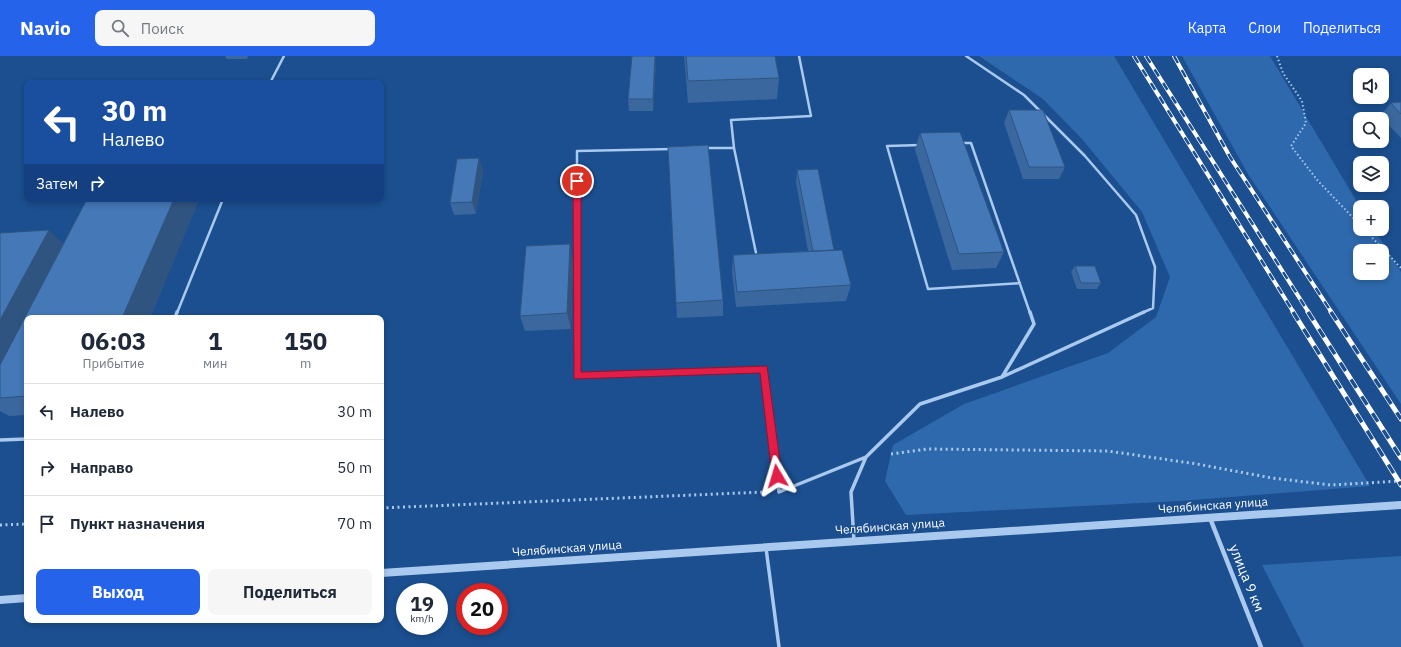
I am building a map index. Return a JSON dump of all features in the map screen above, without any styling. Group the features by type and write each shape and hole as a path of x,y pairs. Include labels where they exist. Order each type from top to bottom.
{"street":[{"name":"Челябинская улица","path":"384,573 766,546 1401,505"},
{"name":"улица 9 км","path":"1210,517 1261,647"},
{"path":"0,600 24,598"}],"lane":[{"path":"272,80 284,56"},
{"path":"756,253 734,148 731,120 811,116 799,56"},
{"path":"854,541 851,492 866,457 920,404 1002,377 1153,308 1155,267 1136,215 1086,156 1024,95 966,56"},
{"path":"955,143 970,143 1034,324 1002,377"},
{"path":"925,144 887,146 928,289 1020,283"},
{"path":"702,148 734,148"},
{"path":"679,149 577,151 577,376 764,369 779,492 866,457"},
{"path":"176,315 222,202"},
{"path":"0,440 24,439"},
{"path":"766,546 779,647"}],"path":[{"path":"1277,56 1283,74 1302,101 1306,123 1291,146 1318,181 1353,218"},
{"path":"1371,236 1401,268"},
{"path":"866,457 927,449 1108,451 1197,464 1272,478 1331,485 1401,481"},
{"path":"384,508 779,492"},
{"path":"0,525 24,524"}],"shaded area":[{"path":"979,56 1114,56 1370,486 1180,501 906,515 885,481 893,445 964,404 1108,353 1156,317 1170,277 1142,212 1082,139 1043,99"},
{"path":"1182,56 1270,56 1356,200 1353,200 1353,236 1378,236 1383,244 1353,244 1353,280 1389,280 1389,253 1401,272 1401,404 1248,174"},
{"path":"1401,556 1401,647 1304,647 1262,565"}],"building":[{"path":"632,56 655,56 653,99 628,99"},
{"path":"686,56 775,56 779,78 688,81"},
{"path":"1401,102 1401,114 1391,103"},
{"path":"1009,110 1043,110 1065,167 1029,167"},
{"path":"960,132 1004,252 959,254 920,133"},
{"path":"708,145 723,300 676,303 668,147"},
{"path":"479,158 472,202 450,203 457,159"},
{"path":"818,169 834,250 813,251 797,170"},
{"path":"85,202 173,202 123,315 26,315"},
{"path":"49,230 0,320 0,233"},
{"path":"570,244 567,313 520,316 526,246"},
{"path":"842,250 851,285 737,292 733,255"},
{"path":"1075,266 1095,266 1101,283 1081,283"},
{"path":"24,319 24,396 0,398 0,365"}],"railway":[{"path":"1134,56 1294,313"},
{"path":"1146,56 1309,313"},
{"path":"1174,56 1230,157 1332,313"},
{"path":"1293,312 1401,485"},
{"path":"1308,312 1401,458"},
{"path":"1331,312 1401,419"}],"route":[{"path":"577,181 577,376 764,369 777,476"}]}
